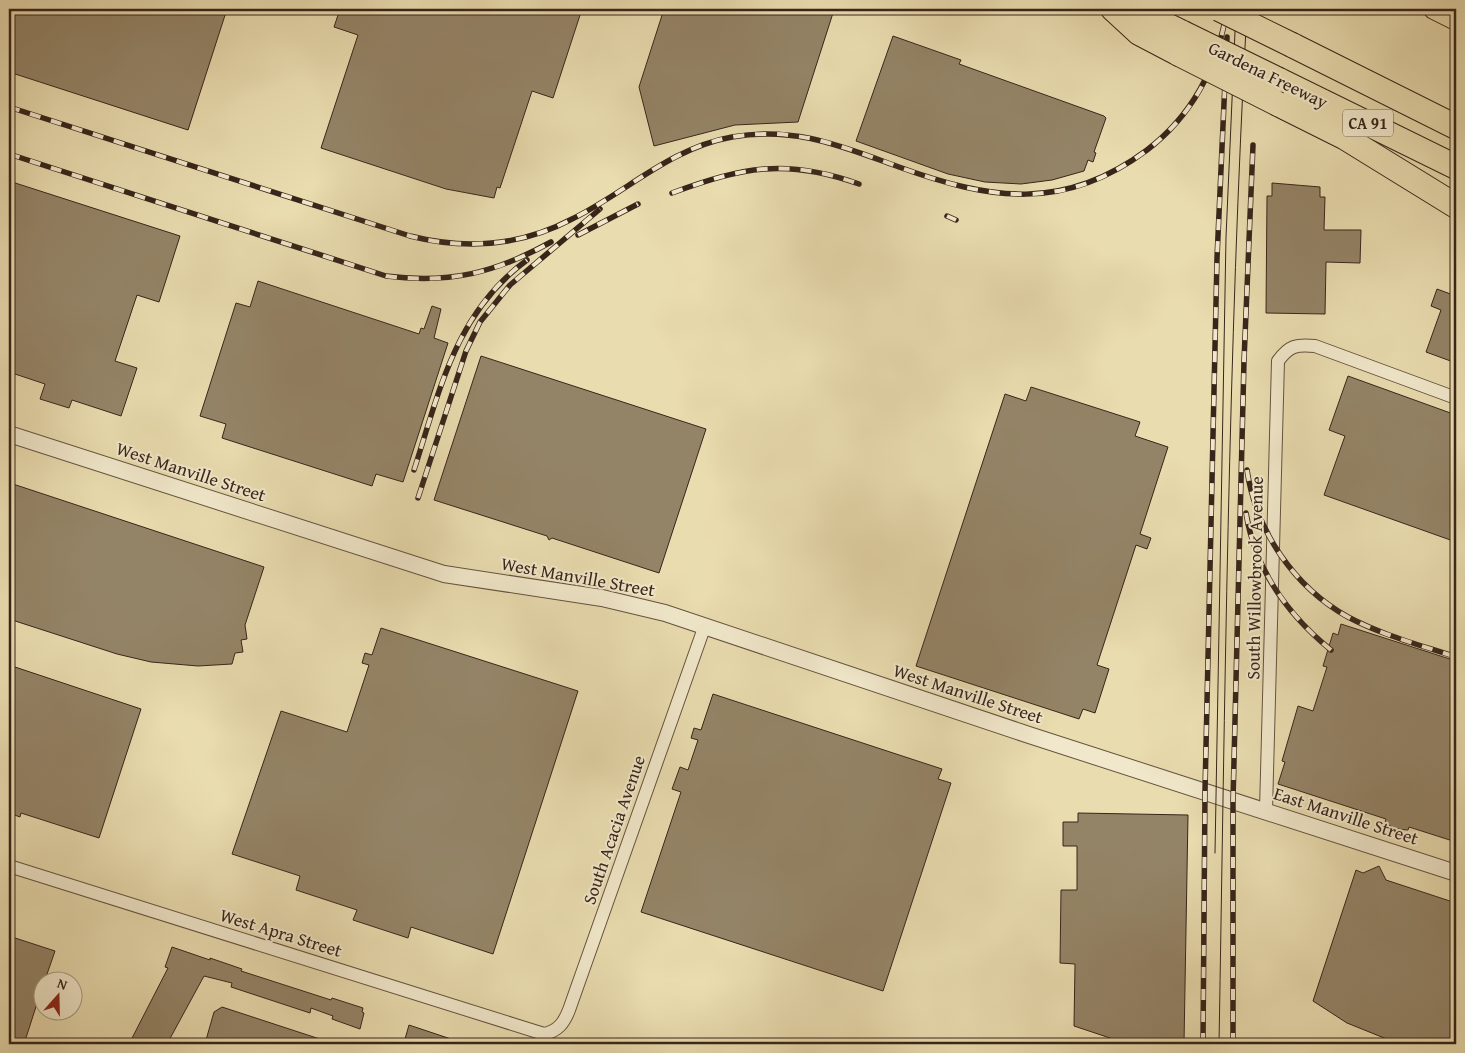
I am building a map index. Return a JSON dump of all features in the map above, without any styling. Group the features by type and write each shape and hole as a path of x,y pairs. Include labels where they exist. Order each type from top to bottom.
{"highway":[{"path":"1113,9 1139,33 1179,28 1278,104 1344,137 1456,206"},
{"path":"1134,9 1179,28 1284,63 1456,153"},
{"name":"Gardena Freeway","path":"1219,9 1284,63 1456,167"},
{"name":"Gardena Freeway","path":"1284,63 1375,86 1456,127"},
{"path":"1375,86 1394,111 1456,143"}],"main road":[{"path":"1434,9 1456,20"}],"street":[{"name":"South Willowbrook Avenue","path":"1266,810 1278,361 1286,349 1298,344 1315,346 1456,398"},
{"name":"West Manville Street","path":"9,434 444,574 602,598 665,613 704,628 1224,798"},
{"name":"South Acacia Avenue","path":"544,1034 557,1029 564,1022 569,1010 704,628"},
{"name":"East Manville Street","path":"1224,798 1266,810 1456,873"},
{"name":"West Apra Street","path":"9,866 544,1034"}],"building":[{"path":"9,9 227,9 188,130 9,72"},
{"path":"340,9 582,9 553,98 532,91 500,188 497,187 494,198 446,189 321,148 358,35 334,27"},
{"path":"664,9 822,9 833,13 798,122 735,125 654,146 639,87"},
{"path":"893,36 961,60 959,64 1104,116 1106,118 1094,152 1096,153 1093,162 1088,160 1084,171 1052,180 1021,184 985,182 948,174 856,141"},
{"path":"9,181 180,236 159,302 137,295 115,361 137,368 121,416 72,400 69,408 40,399 45,384 9,372"},
{"path":"1272,183 1320,187 1320,197 1325,197 1324,230 1361,230 1360,263 1326,262 1325,314 1266,313 1267,196 1272,196"},
{"path":"258,281 419,334 421,328 424,329 432,306 441,309 434,338 448,343 403,482 376,474 372,486 222,438 226,424 200,416 236,303 250,307"},
{"path":"1437,289 1456,296 1456,363 1426,352 1441,310 1431,306"},
{"path":"481,356 706,429 659,573 552,538 549,540 547,536 434,500"},
{"path":"1348,376 1456,415 1456,542 1324,495 1345,436 1329,430"},
{"path":"1031,387 1140,422 1135,436 1168,447 1140,534 1151,538 1147,549 1136,545 1097,665 1109,669 1095,713 1083,709 1079,719 916,666 1005,394 1026,401"},
{"path":"13,484 264,567 245,625 247,639 241,640 243,652 235,653 232,664 198,666 151,662 117,654 9,619 9,497"},
{"path":"1341,624 1456,661 1456,842 1409,827 1408,830 1396,829 1385,823 1386,819 1278,784 1285,762 1282,761 1298,706 1313,711 1327,667 1323,666 1333,633 1338,635"},
{"path":"381,628 578,691 493,954 411,927 408,938 353,920 357,910 296,890 300,876 232,854 281,711 347,732 369,665 362,663 365,653 372,655"},
{"path":"9,665 141,709 99,838 21,813 20,817 9,813"},
{"path":"713,694 942,769 938,779 951,783 883,991 641,912 681,792 672,789 680,767 688,770 698,740 691,738 694,728 701,730"},
{"path":"1078,813 1188,815 1184,1044 1128,1044 1074,1026 1075,964 1060,963 1061,890 1077,890 1077,846 1063,846 1063,822 1078,822"},
{"path":"1379,866 1386,880 1456,903 1456,1044 1399,1044 1347,1023 1313,1001 1356,870 1363,873"},
{"path":"9,936 55,951 48,970 32,970 32,1019 24,1044 9,1044"},
{"path":"172,947 210,960 210,958 242,969 241,971 331,1000 332,998 363,1008 362,1012 364,1013 360,1029 332,1019 333,1016 311,1008 310,1013 231,987 232,983 204,976 167,1044 129,1044 168,968 165,967"},
{"path":"222,1007 329,1042 329,1044 221,1044 206,1040 214,1012"},
{"path":"409,1025 460,1042 460,1044 417,1044 407,1041 405,1039"}],"tram line":[{"path":"1215,853 1226,237 1236,9"},
{"path":"1219,1044 1231,397 1247,9"}],"railway":[{"path":"9,107 410,236 452,243 493,243 513,240 553,228 592,208 649,172 689,151 732,137 755,134 777,134 817,140 837,145 932,178 964,187 996,192 1026,194 1056,191 1086,183 1116,170 1147,150 1164,136 1191,105 1210,69 1223,30 1227,9"},
{"path":"1203,1044 1205,791 1217,258 1227,37"},
{"path":"1233,1044 1233,801 1244,361 1253,145"},
{"path":"9,154 386,276 431,278 472,274 511,262 551,242"},
{"path":"672,193 721,177 765,169 809,171 859,184"},
{"path":"578,235 638,204"},
{"path":"418,498 466,351 480,322 510,285 600,209"},
{"path":"947,216 956,220"},
{"path":"414,470 442,382 466,329 483,304 503,281 527,260"},
{"path":"1247,470 1259,514 1269,535 1281,555 1311,590 1329,605 1348,617 1374,629 1456,657"},
{"path":"1246,513 1250,534 1257,553 1276,589 1301,622 1331,650"}]}
